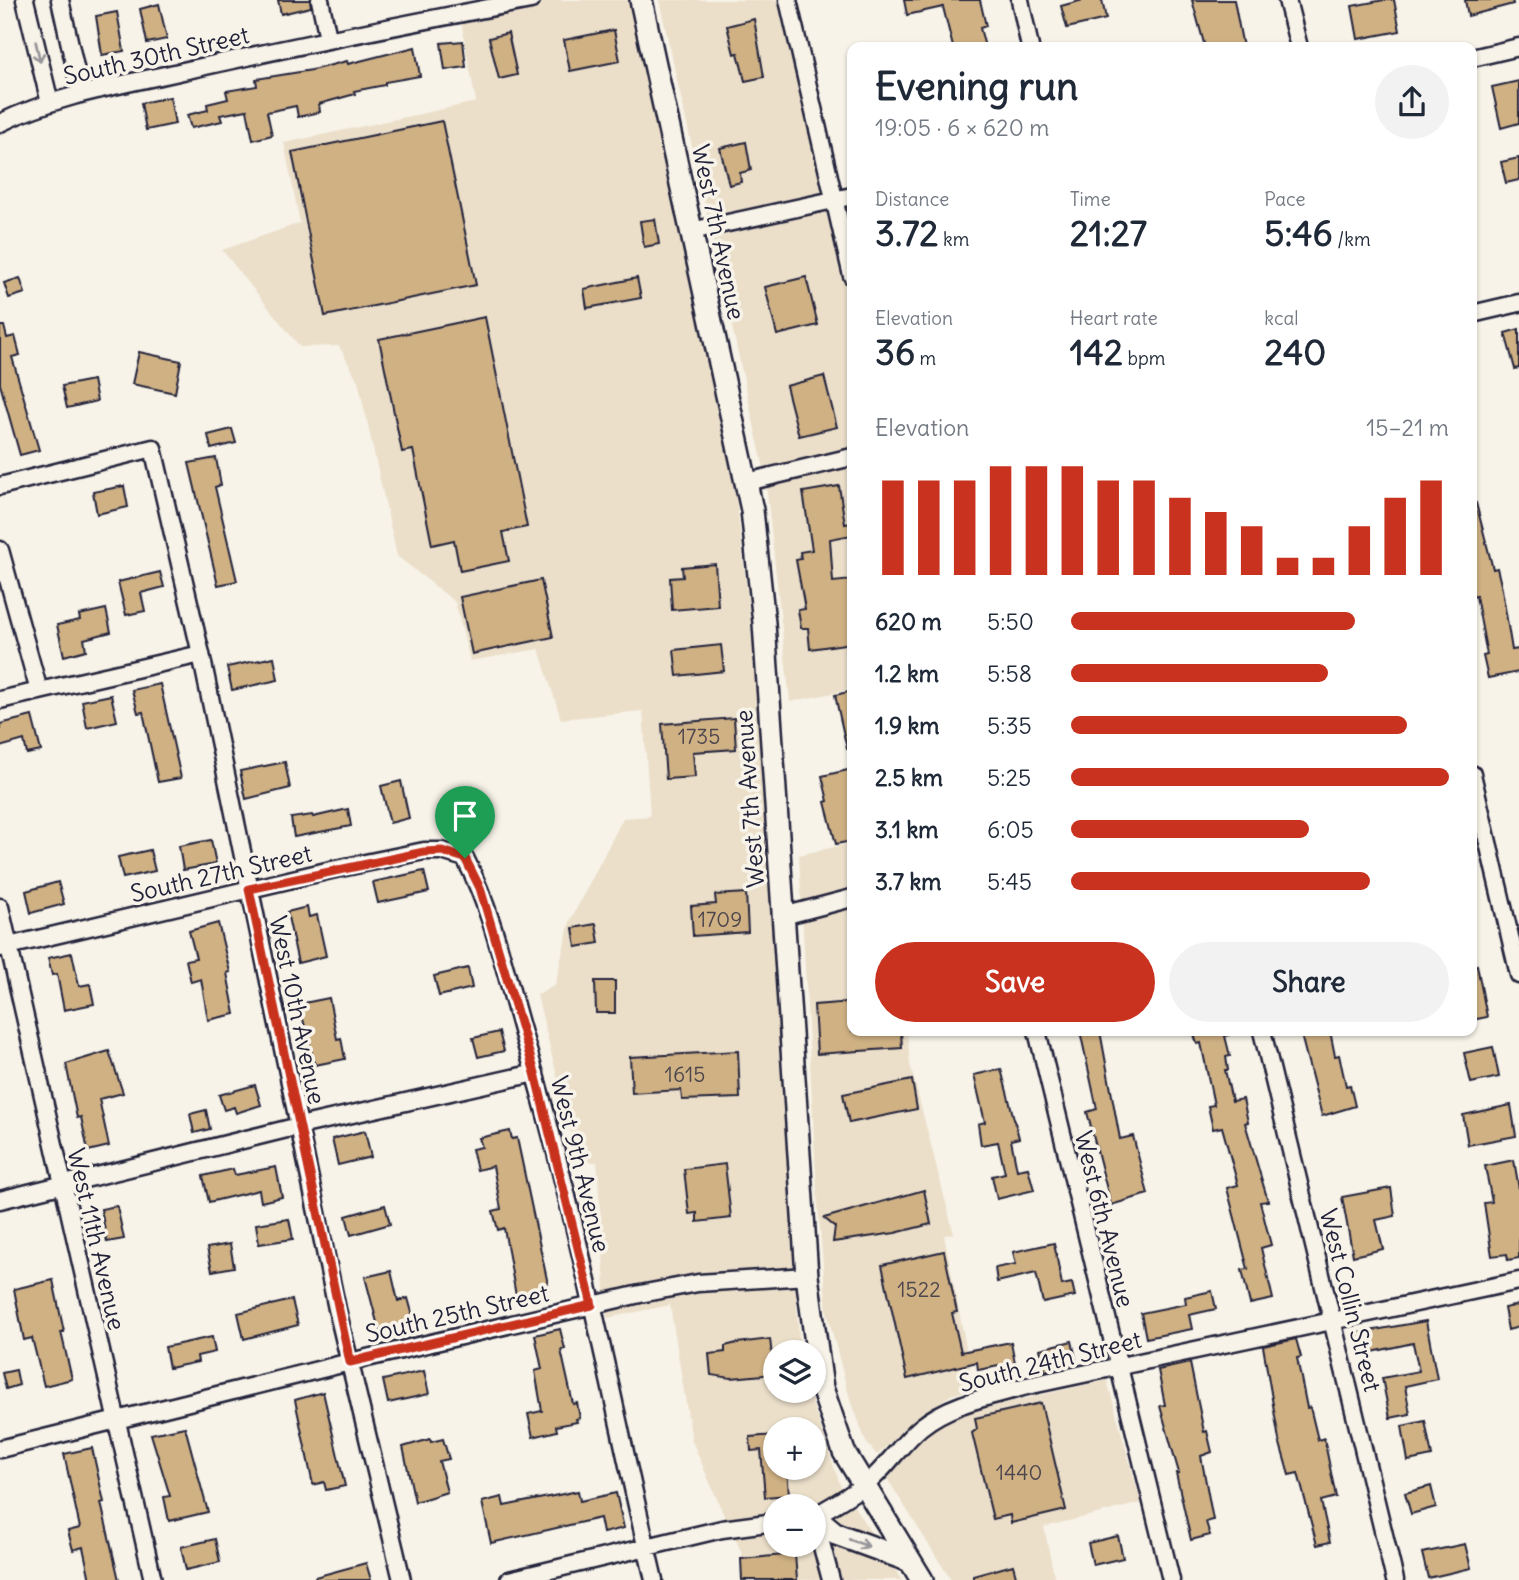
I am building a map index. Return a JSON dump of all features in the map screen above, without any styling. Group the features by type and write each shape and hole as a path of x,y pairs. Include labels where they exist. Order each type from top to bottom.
{"main road":[{"name":"West 7th Avenue","path":"641,0 747,482 764,623 807,1276 822,1388 844,1452 922,1580"},
{"path":"826,1526 836,1534 910,1561"}],"street":[{"path":"25,0 50,103"},
{"path":"60,0 81,94"},
{"path":"320,0 328,38"},
{"name":"South 30th Street","path":"0,123 81,94 328,38 531,0"},
{"path":"788,0 847,254"},
{"path":"1020,0 1029,42"},
{"path":"1287,0 1298,42"},
{"path":"1477,57 1519,47"},
{"path":"691,231 847,198"},
{"path":"1477,313 1519,303"},
{"name":"West 10th Avenue","path":"0,486 153,448 201,654 350,1362 402,1580"},
{"path":"747,482 847,458"},
{"path":"0,550 39,691"},
{"path":"0,700 201,654"},
{"path":"1477,795 1519,975"},
{"name":"South 27th Street","path":"4,947 249,889 424,852 454,853"},
{"name":"West 9th Avenue","path":"454,853 465,858 480,888 535,1073 592,1305 654,1580"},
{"path":"782,916 847,899"},
{"name":"West 11th Avenue","path":"0,907 4,947 153,1580"},
{"name":"West 6th Avenue","path":"1038,1036 1171,1580"},
{"name":"West Collin Street","path":"1263,1036 1395,1580"},
{"path":"0,1200 299,1126 535,1073"},
{"name":"South 25th Street","path":"0,1449 592,1305 698,1283 807,1276"},
{"name":"South 24th Street","path":"826,1510 863,1485 922,1426 943,1412 1027,1386 1519,1281"},
{"path":"509,1580 722,1529 763,1524"},
{"path":"825,1557 831,1580"}],"shaded area":[{"path":"549,0 630,0 705,328 732,461 753,646 799,1340 763,1340 763,1403 812,1403 817,1417 763,1417 763,1480 826,1480 826,1443 842,1490 826,1499 826,1494 763,1494 763,1514 725,1518 692,1441 670,1305 607,1318 597,1162 578,1162 537,995 555,985 570,921 623,818 650,816 643,711 561,719 539,649 470,661 455,602 397,556 358,381 339,346 300,347 222,250 300,223 284,143 476,102 460,16"},
{"path":"659,0 778,0 826,192 708,218"},
{"path":"832,210 847,276 847,449 764,469 712,238"},
{"path":"847,466 847,690 790,702 766,484"},
{"path":"847,844 847,1036 907,1036 910,1064 954,1234 944,1235 972,1389 951,1395 922,1414 877,1455 866,1442 847,1389 827,1312 817,1193 799,855"},
{"path":"1107,1380 1141,1503 1044,1527 1055,1580 951,1580 888,1480 895,1465 929,1429 974,1410"},
{"path":"853,1505 902,1580 742,1580 742,1553 732,1532 763,1530 763,1557 826,1557 826,1518"}],"building":[{"path":"278,0 310,0 311,7 281,14"},
{"path":"904,0 980,0 986,26 980,28 984,42 952,42 943,7 907,15"},
{"path":"1083,0 1102,0 1106,19 1067,28 1061,6"},
{"path":"1192,0 1234,0 1242,42 1204,42"},
{"path":"1394,0 1400,31 1358,39 1352,6"},
{"path":"1465,0 1512,0 1513,4 1468,16"},
{"path":"159,4 167,39 147,43 140,9"},
{"path":"117,12 124,51 102,55 96,16"},
{"path":"754,19 764,77 745,81 727,26"},
{"path":"614,30 620,61 570,71 564,40"},
{"path":"508,33 517,75 499,79 489,38"},
{"path":"463,41 466,67 445,70 441,43"},
{"path":"415,47 420,76 354,91 355,94 319,104 320,112 298,117 296,106 267,112 272,135 253,140 247,110 220,115 222,121 191,128 187,115 208,110 207,104 228,99 226,91 257,86 256,79 347,61 348,64"},
{"path":"1519,81 1519,123 1501,128 1492,87"},
{"path":"170,97 175,124 146,130 141,103"},
{"path":"442,121 476,285 325,316 292,152"},
{"path":"746,142 751,170 740,173 741,182 729,185 720,148"},
{"path":"1519,158 1519,180 1506,183 1501,162"},
{"path":"655,219 659,244 644,247 640,221"},
{"path":"806,277 818,325 777,335 765,287"},
{"path":"20,278 25,293 9,298 4,283"},
{"path":"637,278 641,298 587,308 584,289"},
{"path":"485,317 527,527 503,532 509,561 460,571 454,540 432,545 413,450 402,452 379,339"},
{"path":"0,326 4,326 7,338 15,336 20,355 12,357 39,450 20,455 0,384"},
{"path":"1519,329 1519,368 1515,369 1505,333"},
{"path":"139,352 181,361 175,393 132,384"},
{"path":"824,376 837,427 799,436 786,386"},
{"path":"93,380 97,401 67,408 62,386"},
{"path":"232,429 236,443 211,449 208,435"},
{"path":"216,458 221,485 215,487 237,581 218,585 189,463"},
{"path":"124,486 128,507 97,514 93,492"},
{"path":"839,486 847,536 830,539 833,582 847,581 847,644 810,649 808,628 801,628 798,610 805,609 796,560 801,559 800,552 812,550 803,492"},
{"path":"1477,507 1493,569 1497,568 1512,650 1519,649 1519,672 1488,678 1483,656 1487,655 1477,601"},
{"path":"715,564 718,606 672,610 670,578 683,577 682,567"},
{"path":"160,572 164,587 141,593 145,611 126,615 118,582"},
{"path":"541,580 553,637 472,654 460,597"},
{"path":"106,609 111,632 84,639 86,650 64,656 57,625 80,620 79,615"},
{"path":"721,645 724,671 677,676 674,650"},
{"path":"274,657 278,680 232,690 227,667"},
{"path":"160,684 181,778 158,782 143,712 138,713 132,690"},
{"path":"847,692 847,749 835,695"},
{"path":"111,695 117,721 87,728 82,701"},
{"path":"32,716 41,751 27,754 24,740 0,747 0,724"},
{"path":"734,718 736,749 693,752 695,777 666,779 662,724"},
{"path":"285,762 290,788 246,799 240,771"},
{"path":"847,770 847,842 836,844 825,802 828,801 822,776"},
{"path":"401,781 409,818 390,823 381,786"},
{"path":"348,809 351,826 294,837 291,818 313,817"},
{"path":"211,840 216,864 183,870 179,846"},
{"path":"150,850 155,871 123,878 118,857"},
{"path":"424,871 429,892 378,903 373,882"},
{"path":"58,882 64,904 31,913 26,891"},
{"path":"746,893 748,932 693,936 691,906 716,904 715,895"},
{"path":"307,907 309,917 317,915 326,956 298,963 287,912"},
{"path":"218,923 230,972 227,973 235,1014 208,1020 201,979 191,982 186,960 196,958 189,931"},
{"path":"596,924 599,943 576,947 573,928"},
{"path":"72,953 79,986 90,984 94,1004 64,1010 57,974 52,975 48,958"},
{"path":"1477,965 1487,1017 1477,1019"},
{"path":"468,968 472,988 439,996 434,976"},
{"path":"595,981 615,981 615,1013 596,1013"},
{"path":"329,998 337,1039 341,1038 345,1059 315,1065 299,1004"},
{"path":"847,1002 847,1036 901,1036 902,1048 817,1054 814,1005"},
{"path":"499,1032 504,1051 478,1057 473,1038"},
{"path":"1081,1036 1101,1036 1120,1139 1133,1136 1148,1194 1111,1205 1087,1112 1097,1109"},
{"path":"1195,1036 1225,1036 1230,1056 1226,1057 1228,1070 1225,1070 1232,1101 1243,1099 1248,1122 1245,1123 1268,1201 1260,1202 1271,1245 1261,1248 1273,1299 1250,1304 1242,1270 1248,1269 1227,1188 1238,1185 1222,1127 1213,1129 1208,1106 1214,1105 1201,1043 1197,1044"},
{"path":"1301,1036 1331,1036 1335,1056 1339,1055 1346,1086 1350,1085 1355,1106 1322,1116"},
{"path":"1493,1047 1499,1077 1471,1083 1464,1053"},
{"path":"109,1051 123,1093 99,1099 109,1146 88,1151 81,1117 77,1118 66,1064"},
{"path":"738,1051 740,1098 682,1100 681,1090 632,1093 630,1057"},
{"path":"1001,1069 1019,1138 1011,1140 1017,1170 1028,1168 1034,1190 997,1199 992,1176 1005,1173 998,1142 981,1145 978,1124 985,1122 974,1075"},
{"path":"912,1080 917,1109 849,1123 843,1094"},
{"path":"255,1085 261,1105 236,1113 234,1107 224,1110 219,1095"},
{"path":"1511,1105 1516,1136 1468,1145 1463,1115"},
{"path":"206,1110 210,1129 194,1133 190,1114"},
{"path":"365,1131 371,1157 338,1165 332,1139"},
{"path":"510,1131 512,1139 517,1138 549,1289 516,1296 504,1228 498,1230 493,1211 501,1209 493,1166 477,1170 472,1149 482,1147 479,1138"},
{"path":"1514,1160 1519,1189 1519,1258 1508,1260 1507,1254 1492,1256 1484,1203 1492,1202 1485,1166"},
{"path":"725,1164 731,1218 697,1222 697,1213 689,1214 684,1169"},
{"path":"276,1167 282,1197 261,1202 259,1190 209,1202 203,1176 233,1169 235,1175"},
{"path":"1391,1188 1395,1216 1376,1220 1383,1249 1353,1256 1342,1197"},
{"path":"924,1190 931,1224 895,1233 833,1242 835,1227 824,1218"},
{"path":"385,1205 390,1224 351,1235 346,1216"},
{"path":"117,1206 124,1239 107,1242 101,1209"},
{"path":"289,1219 293,1239 259,1244 256,1224"},
{"path":"1054,1243 1062,1285 1072,1283 1075,1296 1043,1303 1036,1273 997,1282 995,1268 1016,1264 1013,1252"},
{"path":"230,1244 234,1267 212,1271 207,1248"},
{"path":"944,1251 957,1312 952,1313 961,1352 1011,1342 1015,1363 978,1370 977,1362 907,1379 882,1265"},
{"path":"391,1271 398,1301 408,1298 414,1320 379,1330 365,1277"},
{"path":"53,1280 72,1379 44,1386 32,1338 24,1340 14,1289"},
{"path":"1212,1291 1216,1309 1189,1315 1192,1329 1146,1338 1141,1313 1186,1304 1185,1297"},
{"path":"292,1300 298,1325 244,1339 238,1313"},
{"path":"1519,1305 1519,1327 1508,1330 1504,1308"},
{"path":"1426,1321 1437,1379 1405,1386 1410,1414 1390,1418 1382,1378 1419,1371 1413,1343 1363,1354 1358,1333"},
{"path":"560,1329 565,1349 561,1350 573,1404 577,1403 580,1418 576,1419 577,1422 556,1426 557,1431 533,1437 528,1414 542,1411 535,1371 542,1369 535,1335"},
{"path":"212,1337 215,1352 197,1356 198,1362 169,1368 165,1347"},
{"path":"770,1339 763,1340 763,1375 731,1378 711,1375 709,1354 725,1352 725,1346 737,1343"},
{"path":"1296,1339 1301,1357 1297,1358 1307,1408 1310,1407 1318,1440 1324,1438 1336,1497 1321,1501 1330,1542 1317,1545 1298,1473 1289,1475 1279,1440 1263,1346"},
{"path":"1072,1341 1077,1363 1045,1371 1040,1349"},
{"path":"1190,1363 1204,1432 1207,1431 1212,1452 1201,1456 1213,1520 1206,1522 1210,1535 1191,1540 1176,1473 1179,1473 1160,1406 1165,1405 1158,1370"},
{"path":"16,1370 19,1385 6,1389 2,1373"},
{"path":"424,1371 429,1394 388,1403 383,1380"},
{"path":"323,1392 345,1486 326,1490 324,1482 313,1485 295,1400"},
{"path":"1041,1403 1066,1510 1011,1523 1010,1515 993,1519 972,1433 977,1429 975,1418"},
{"path":"1425,1421 1432,1456 1408,1461 1402,1426"},
{"path":"185,1427 208,1512 169,1521 164,1497 170,1496 151,1434"},
{"path":"763,1436 763,1474 761,1450 751,1451 750,1437"},
{"path":"430,1439 431,1442 443,1439 449,1459 439,1461 447,1492 415,1502 403,1447"},
{"path":"92,1448 104,1502 101,1503 119,1580 90,1580 83,1547 73,1550 68,1531 80,1528 64,1454"},
{"path":"764,1480 788,1480 789,1494 765,1494"},
{"path":"1431,1486 1436,1507 1411,1514 1405,1493"},
{"path":"578,1491 580,1501 616,1493 624,1528 603,1533 600,1518 491,1543 482,1502 502,1497 504,1506"},
{"path":"1118,1536 1123,1558 1093,1565 1088,1543"},
{"path":"215,1539 220,1562 186,1570 181,1547"},
{"path":"1465,1544 1471,1568 1428,1578 1422,1553"},
{"path":"795,1557 797,1580 742,1580 741,1559"},
{"path":"366,1563 371,1580 315,1580 315,1577"},
{"path":"1013,1565 1017,1580 973,1580 973,1576"}],"route":[{"path":"442,851 465,858 480,888 535,1073 592,1305 350,1362 249,889 424,852 442,851"}]}
